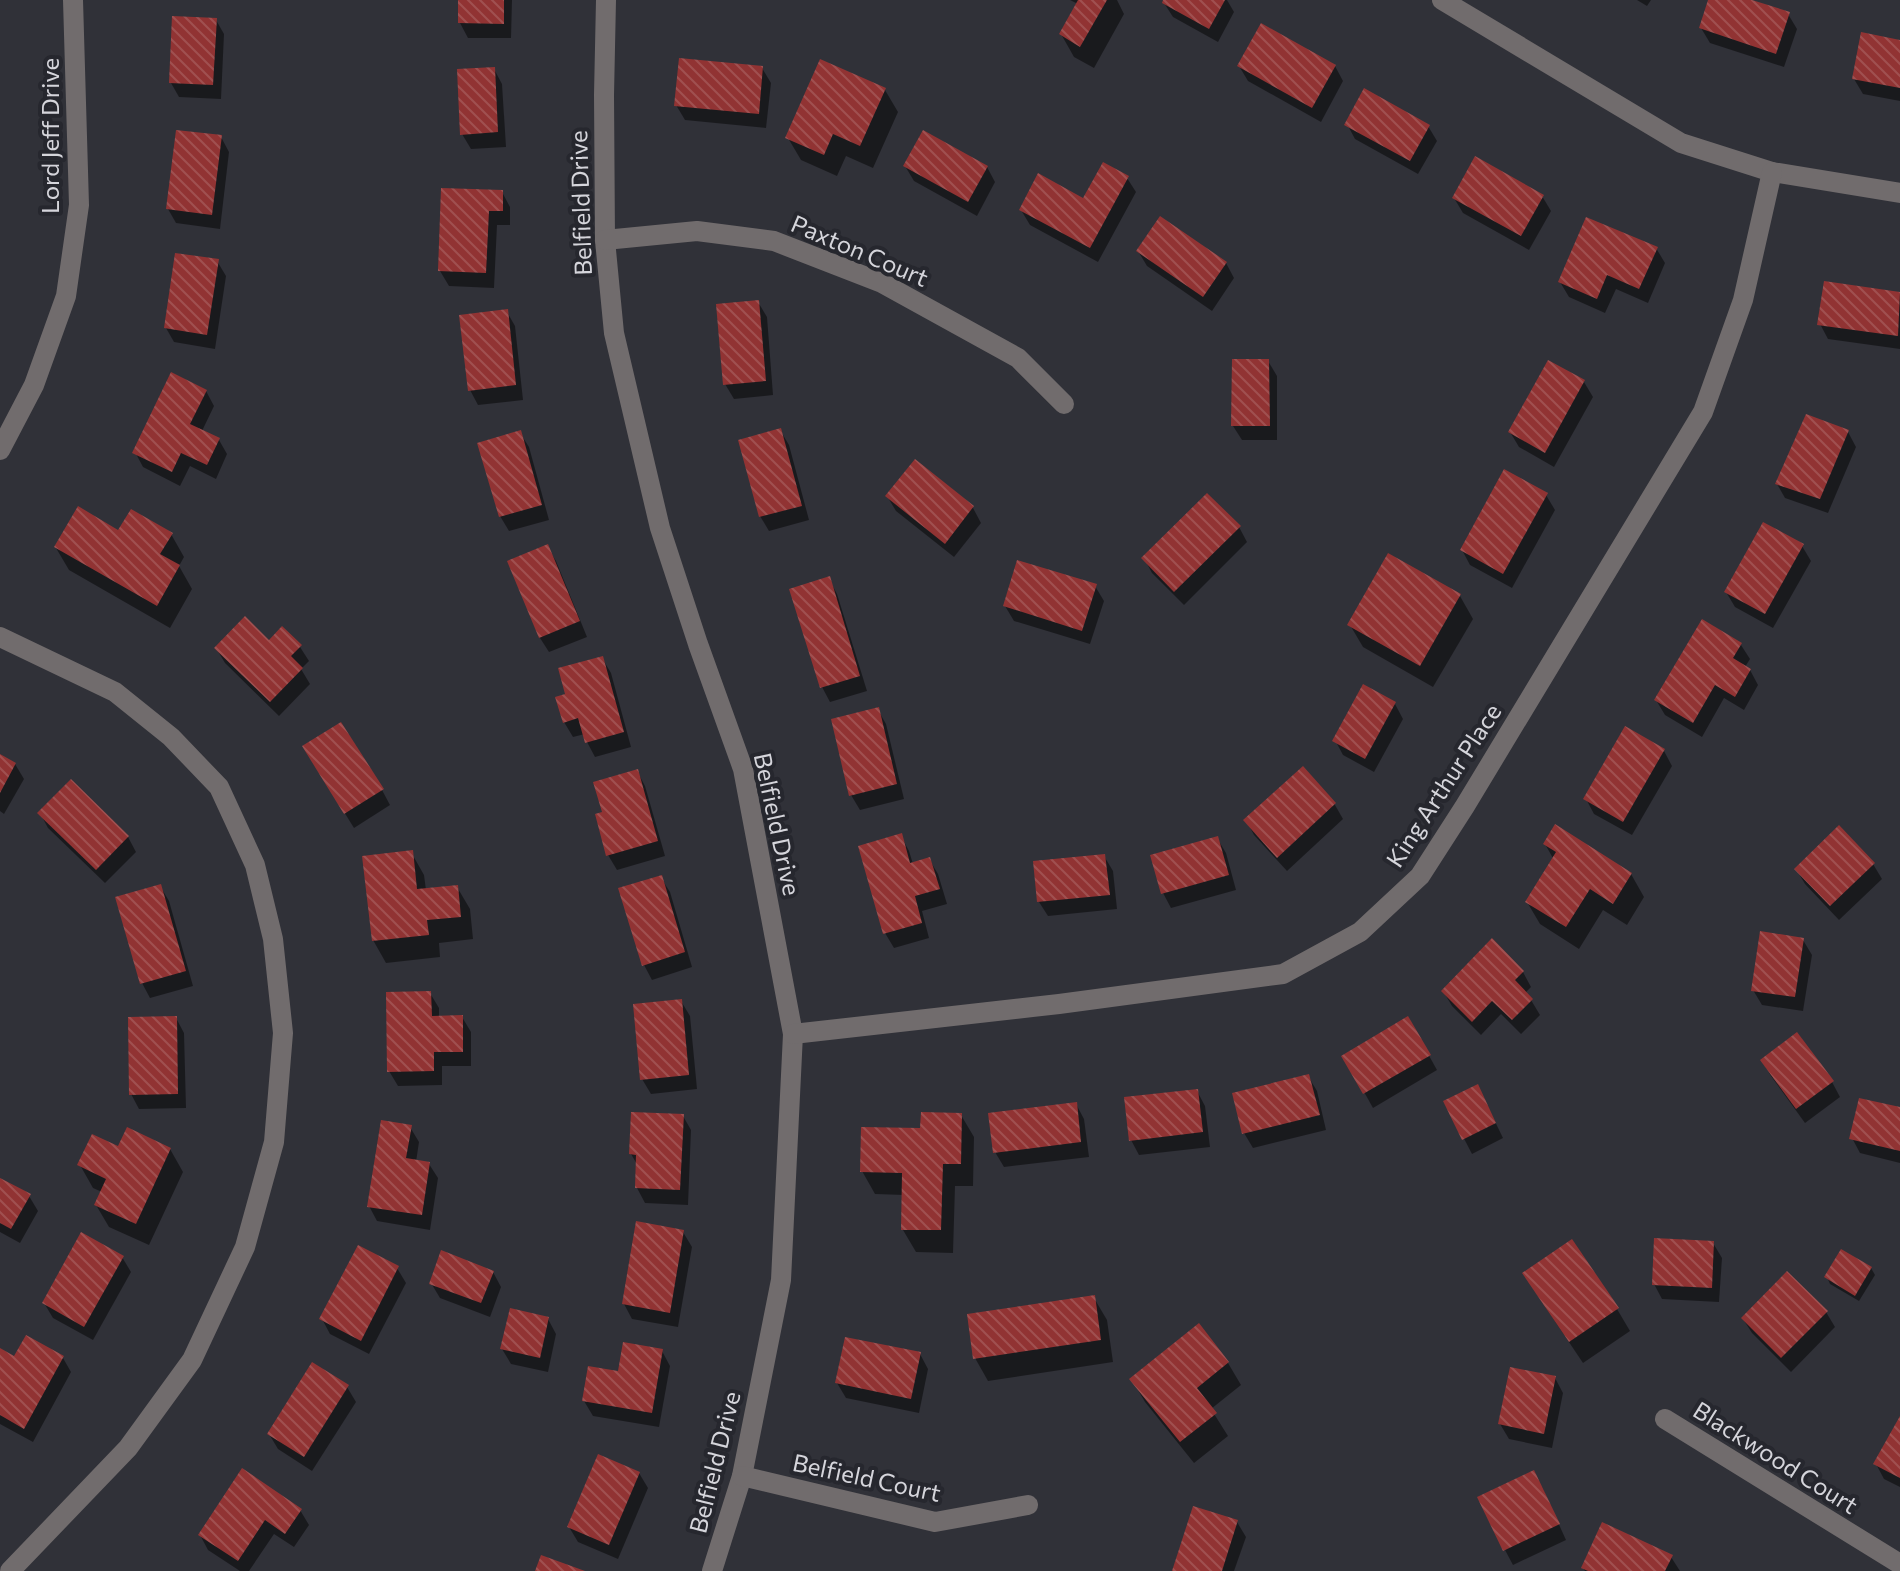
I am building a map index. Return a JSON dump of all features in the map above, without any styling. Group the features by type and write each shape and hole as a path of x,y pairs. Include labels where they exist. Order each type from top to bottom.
{"street":[{"name":"Lord Jeff Drive","path":"0,450 34,385 66,296 79,205 73,0"},
{"name":"Belfield Drive","path":"606,0 605,240 614,333 660,528 743,769 793,1034 781,1280 742,1476 712,1571"},
{"path":"1442,0 1681,143 1772,172 1900,193"},
{"name":"King Arthur Place","path":"793,1034 1059,1004 1283,974 1360,932 1420,876 1703,412 1743,300 1772,172"},
{"name":"Paxton Court","path":"605,240 697,231 774,241 882,283 1018,358 1064,404"},
{"path":"0,637 115,692 171,737 219,787 255,865 273,939 283,1033 274,1142 245,1247 192,1360 128,1448 10,1571"},
{"name":"Blackwood Court","path":"1665,1419 1900,1564"},
{"name":"Belfield Court","path":"742,1476 935,1522 1028,1505"}],"building":[{"path":"458,0 504,0 504,24 458,23"},
{"path":"1078,0 1107,0 1080,47 1059,34"},
{"path":"1163,0 1225,0 1209,29 1162,3"},
{"path":"1708,0 1752,0 1790,12 1776,54 1699,28"},
{"path":"172,16 217,18 213,85 169,83"},
{"path":"1261,23 1336,65 1312,108 1237,66"},
{"path":"1861,32 1900,40 1900,88 1852,79"},
{"path":"679,58 763,66 759,114 674,106"},
{"path":"820,59 886,88 860,146 833,134 824,155 785,138"},
{"path":"495,67 498,132 460,135 457,69"},
{"path":"1364,88 1430,125 1410,161 1344,125"},
{"path":"176,130 222,135 212,215 166,209"},
{"path":"923,130 988,166 968,202 903,166"},
{"path":"1475,156 1544,195 1521,236 1452,198"},
{"path":"1103,162 1129,176 1090,248 1019,210 1038,173 1083,198"},
{"path":"441,188 503,190 503,211 489,211 486,273 438,271"},
{"path":"1160,216 1227,262 1203,297 1136,251"},
{"path":"1586,217 1658,247 1639,289 1607,275 1597,299 1558,282"},
{"path":"175,253 219,259 207,335 164,328"},
{"path":"1824,281 1900,292 1898,336 1817,325"},
{"path":"759,300 766,381 723,385 716,304"},
{"path":"508,309 516,385 468,391 459,315"},
{"path":"1232,359 1269,359 1270,426 1231,426"},
{"path":"1548,360 1585,380 1545,453 1508,432"},
{"path":"171,372 207,390 190,424 220,438 207,465 181,453 172,472 132,453"},
{"path":"1806,414 1849,430 1820,499 1775,484"},
{"path":"781,428 802,506 759,517 738,440"},
{"path":"521,430 542,505 499,517 477,443"},
{"path":"915,459 974,506 945,544 885,496"},
{"path":"1504,469 1548,493 1503,574 1460,550"},
{"path":"1207,493 1241,526 1174,592 1141,558"},
{"path":"78,506 118,530 131,509 173,533 160,554 180,565 157,606 54,547"},
{"path":"1763,522 1804,544 1765,614 1724,592"},
{"path":"548,544 580,621 539,638 507,561"},
{"path":"1388,553 1461,594 1420,666 1347,625"},
{"path":"1017,560 1097,584 1082,631 1003,606"},
{"path":"830,576 860,676 820,688 789,589"},
{"path":"245,616 269,640 282,626 302,645 291,656 303,668 270,702 214,648"},
{"path":"1702,619 1742,643 1733,658 1751,669 1735,697 1715,685 1693,723 1654,700"},
{"path":"603,656 624,732 585,743 578,718 563,723 555,697 565,694 558,668"},
{"path":"1363,684 1396,702 1365,759 1332,741"},
{"path":"879,707 897,784 849,796 831,719"},
{"path":"341,722 384,789 344,814 302,746"},
{"path":"1625,726 1665,749 1623,822 1583,799"},
{"path":"0,754 16,763 0,793"},
{"path":"1303,766 1336,803 1277,858 1243,820"},
{"path":"638,769 658,841 606,856 595,814 602,812 593,782"},
{"path":"71,779 129,836 96,870 37,813"},
{"path":"1555,824 1632,873 1613,904 1590,889 1566,927 1525,902 1556,852 1543,844"},
{"path":"1839,825 1875,863 1830,906 1794,869"},
{"path":"902,833 910,863 930,857 940,889 915,896 922,923 883,934 858,846"},
{"path":"1218,836 1229,875 1161,894 1150,855"},
{"path":"413,850 417,889 458,885 461,917 427,920 429,935 372,941 362,856"},
{"path":"1105,854 1110,895 1037,902 1033,861"},
{"path":"662,875 685,952 642,966 618,888"},
{"path":"161,884 186,971 140,984 115,897"},
{"path":"1760,931 1804,938 1795,997 1751,991"},
{"path":"1492,938 1524,971 1515,980 1533,999 1512,1020 1492,1001 1472,1022 1441,991"},
{"path":"431,991 432,1016 463,1015 463,1052 434,1052 434,1071 387,1072 386,992"},
{"path":"682,999 689,1075 640,1080 633,1004"},
{"path":"177,1016 178,1094 129,1095 128,1017"},
{"path":"1408,1016 1431,1055 1363,1094 1341,1056"},
{"path":"1797,1032 1834,1081 1796,1109 1760,1060"},
{"path":"1309,1074 1320,1115 1242,1134 1232,1093"},
{"path":"1478,1084 1496,1123 1462,1140 1443,1101"},
{"path":"1198,1089 1203,1132 1129,1141 1124,1097"},
{"path":"1859,1098 1900,1107 1900,1151 1849,1139"},
{"path":"1077,1102 1081,1142 993,1153 988,1113"},
{"path":"631,1112 684,1114 680,1190 635,1188 636,1155 629,1154"},
{"path":"921,1112 962,1113 961,1164 943,1164 941,1230 901,1230 902,1173 860,1172 861,1127 920,1128"},
{"path":"381,1120 412,1125 406,1158 430,1162 422,1215 367,1207"},
{"path":"127,1127 171,1148 136,1224 94,1205 106,1179 77,1165 92,1134 118,1146"},
{"path":"0,1178 31,1194 11,1229 0,1223"},
{"path":"636,1221 684,1230 670,1313 622,1304"},
{"path":"81,1232 124,1256 84,1327 42,1303"},
{"path":"1654,1238 1714,1241 1712,1288 1652,1285"},
{"path":"1572,1239 1619,1308 1569,1342 1522,1273"},
{"path":"358,1245 399,1266 361,1341 319,1319"},
{"path":"1841,1249 1872,1267 1855,1296 1824,1277"},
{"path":"441,1250 494,1271 481,1303 429,1284"},
{"path":"1787,1271 1828,1311 1781,1358 1741,1318"},
{"path":"1095,1295 1101,1340 973,1359 967,1314"},
{"path":"510,1308 549,1317 540,1358 500,1349"},
{"path":"1199,1323 1229,1362 1197,1388 1217,1413 1180,1442 1129,1379"},
{"path":"26,1335 64,1356 24,1429 0,1415 0,1348 14,1356"},
{"path":"845,1337 921,1352 911,1399 835,1383"},
{"path":"623,1342 663,1349 652,1413 582,1401 588,1366 618,1371"},
{"path":"312,1362 349,1385 304,1457 267,1434"},
{"path":"1510,1367 1556,1376 1544,1434 1498,1424"},
{"path":"1900,1416 1900,1478 1873,1464"},
{"path":"598,1454 640,1472 609,1545 567,1527"},
{"path":"242,1468 302,1509 285,1534 265,1520 238,1561 198,1535"},
{"path":"1534,1470 1560,1524 1503,1551 1477,1497"},
{"path":"1193,1506 1238,1520 1222,1571 1172,1571"},
{"path":"1602,1522 1673,1555 1665,1571 1588,1571 1581,1568"},
{"path":"541,1555 585,1571 535,1571"}]}
